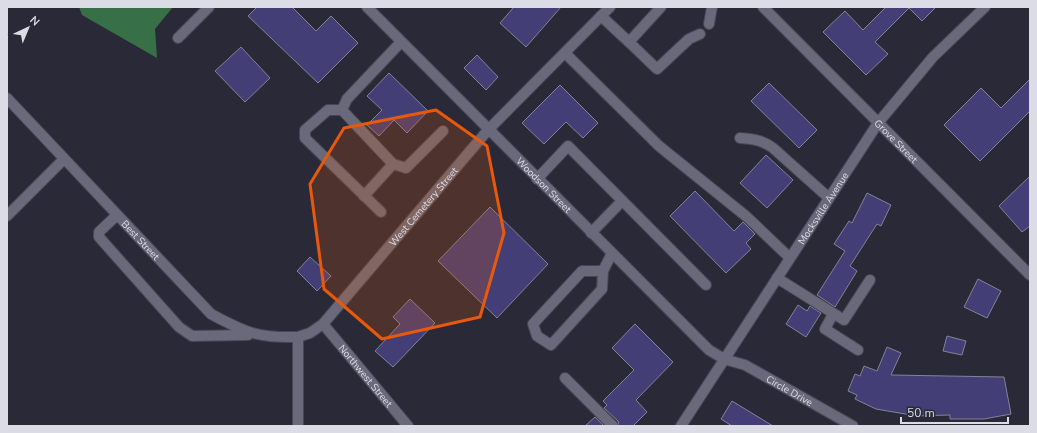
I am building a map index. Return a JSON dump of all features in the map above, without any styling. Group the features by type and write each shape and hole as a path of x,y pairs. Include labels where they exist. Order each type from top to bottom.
{"street":[{"path":"178,38 209,7"},
{"name":"Woodson Street","path":"367,7 709,350 724,359"},
{"name":"West Cemetery Street","path":"298,337 310,333 323,324 488,130 610,7"},
{"path":"629,42 662,7"},
{"path":"709,24 712,7"},
{"name":"Grove Street","path":"763,7 1030,275"},
{"name":"Mocksville Avenue","path":"681,426 878,123 933,57 985,7"},
{"path":"601,16 657,70 689,38 700,34"},
{"path":"342,110 347,99 401,42"},
{"path":"565,52 659,146 747,218 790,258"},
{"name":"Best Street","path":"7,98 211,314 232,326 256,335 272,338 298,337"},
{"path":"381,212 305,138 305,130 328,110 342,110 393,164 406,168 443,130"},
{"path":"740,138 755,139 764,142 773,148 829,198"},
{"path":"537,179 568,146 706,285"},
{"path":"7,216 64,159"},
{"path":"364,196 393,164"},
{"path":"591,233 622,201"},
{"path":"117,215 99,232 99,237 179,327 192,336 256,335"},
{"path":"603,271 582,271 533,324 537,336 551,345 558,339 602,289 603,271 612,253"},
{"path":"777,278 844,320 870,280"},
{"path":"833,314 825,329 858,350"},
{"name":"Northwest Street","path":"323,324 408,426"},
{"path":"298,337 298,426"},
{"name":"Circle Drive","path":"724,359 745,365 853,426"},
{"path":"566,378 613,426"}],"highlighted area":[{"path":"436,110 487,146 504,233 480,317 382,339 324,289 310,184 344,128"}],"green space":[{"path":"79,7 173,7 155,29 157,58 82,15"}],"building":[{"path":"257,7 292,7 316,31 331,16 358,43 318,83 248,16"},
{"path":"514,7 561,7 526,47 500,23"},
{"path":"886,7 936,7 922,21 909,8 875,42 888,54 866,75 823,32 845,11 863,30"},
{"path":"241,47 270,78 245,102 215,71"},
{"path":"477,55 498,77 486,90 464,68"},
{"path":"389,73 428,111 407,133 394,120 379,136 367,125 382,110 367,96"},
{"path":"1030,79 1030,111 980,161 944,125 981,88 1001,108"},
{"path":"769,83 817,130 799,148 751,101"},
{"path":"560,85 598,123 583,138 566,122 544,144 522,123"},
{"path":"766,155 793,180 767,208 740,183"},
{"path":"1030,176 1030,226 1022,232 999,206"},
{"path":"695,191 734,231 743,222 755,234 746,243 751,249 726,273 670,216"},
{"path":"867,193 891,205 881,226 877,224 850,266 857,271 835,307 817,295 845,251 834,244 849,221 852,223"},
{"path":"490,207 548,264 497,318 438,261"},
{"path":"310,257 331,276 317,291 297,271"},
{"path":"978,279 1001,291 987,318 964,307"},
{"path":"410,299 435,323 393,367 375,351 400,324 393,317"},
{"path":"798,305 807,311 810,306 821,313 806,337 786,324"},
{"path":"635,324 673,362 636,400 647,412 633,426 619,426 618,421 604,408 607,405 603,401 634,370 612,348"},
{"path":"947,336 966,341 962,355 943,351"},
{"path":"887,347 901,353 891,375 1004,377 1011,414 984,419 950,419 950,415 917,416 876,409 855,399 857,395 848,391 855,374 860,376 864,366 877,371"},
{"path":"732,401 773,426 732,426 721,419"},
{"path":"595,417 604,426 585,426"}]}
